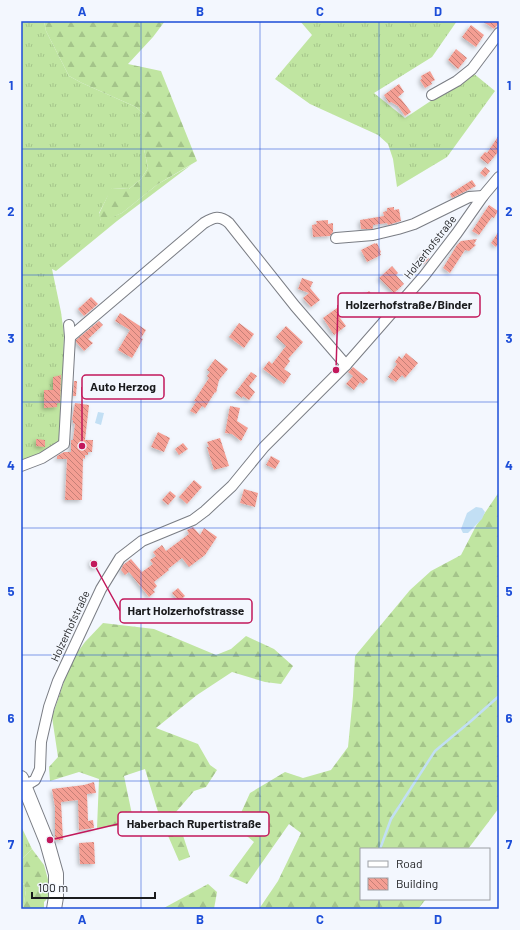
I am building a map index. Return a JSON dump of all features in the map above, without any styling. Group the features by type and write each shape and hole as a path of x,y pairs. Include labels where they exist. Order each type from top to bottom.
{"main road":[{"path":"23,782 47,842 56,874 56,897 54,909"}],"street":[{"path":"432,95 472,69 499,33"},
{"name":"Holzerhofstraße","path":"23,782 35,780 40,769 41,742 49,708 58,681 101,589 120,558 142,541 193,520 232,486 264,448 346,365 424,276 483,196 499,177"},
{"name":"Holzerhofstraße","path":"336,238 373,235 398,229 414,224 469,197 483,196"},
{"path":"70,337 192,233 212,218 224,218 295,306 346,365"},
{"path":"21,466 42,458 64,444 70,337 69,325"}],"green space":[{"path":"21,21 44,21 46,31 69,76 136,107 144,114 144,149 148,168 141,179 129,189 112,188 99,213 101,221 122,213 158,184 191,165 117,221 56,271 52,269 64,334 61,438 57,446 21,464"},
{"path":"44,21 165,21 153,37 128,64 161,71 197,161 158,184 122,213 101,222 99,214 108,195 106,191 112,188 129,189 141,179 148,168 144,149 144,114 136,107 69,76 46,31"},
{"path":"300,21 457,21 432,57 374,93 405,118 473,73 495,91 447,157 397,187 393,159 388,144 378,135 310,104 275,79 312,35"},
{"path":"499,492 499,808 469,848 360,848 360,900 425,900 418,909 259,909 278,881 301,833 289,824 247,884 229,876 254,842 235,826 250,793 285,772 303,778 331,770 348,747 355,656 410,590 431,571 461,555 476,526"},
{"path":"103,623 154,629 216,655 231,649 246,636 274,649 293,666 281,684 265,682 232,672 197,695 156,728 198,744 210,765 217,770 206,787 194,791 176,812 190,857 179,861 159,815 145,769 124,776 134,824 97,828 99,779 79,772 50,781 49,767 58,757 52,717 71,661 85,642"},
{"path":"21,826 32,849 21,860"},
{"path":"32,849 44,865 52,894 44,902 44,909 23,909 26,890 21,878 21,860"},
{"path":"21,878 26,890 23,909 21,909"},
{"path":"208,884 217,892 214,909 162,909"}],"water":[{"path":"98,412 104,413 101,425 95,423"},
{"path":"476,507 482,508 485,512 482,519 468,533 463,533 461,529 467,513"}],"building":[{"path":"482,21 499,21 499,23 494,29"},
{"path":"471,25 484,35 476,47 462,37"},
{"path":"456,49 467,58 458,69 448,60"},
{"path":"430,71 435,80 431,82 432,84 425,88 420,80 422,79 421,76"},
{"path":"399,84 404,92 398,97 411,112 405,116 398,106 391,102 389,103 384,95"},
{"path":"499,135 499,151 488,164 480,158 485,152 487,153"},
{"path":"485,167 490,171 485,177 480,173"},
{"path":"472,180 476,186 452,198 450,194"},
{"path":"489,205 498,211 494,218 492,217 479,235 472,231"},
{"path":"394,207 394,210 399,209 401,221 388,225 387,223 373,225 372,229 361,229 360,220 384,216 383,212 387,211 387,208"},
{"path":"328,220 328,224 333,223 333,232 330,236 313,237 312,225 317,224 316,221"},
{"path":"499,231 499,242 496,247 491,243"},
{"path":"477,239 474,244 476,245 469,251 465,250 450,273 443,268 461,241"},
{"path":"377,243 381,255 367,262 361,250"},
{"path":"423,252 429,259 424,264 418,258"},
{"path":"392,266 398,273 396,275 404,284 394,293 379,278"},
{"path":"302,278 313,282 310,288 320,300 311,307 303,298 309,293 298,289"},
{"path":"369,291 377,302 363,312 360,306 362,305 358,299"},
{"path":"91,297 98,304 84,316 78,309"},
{"path":"337,308 342,316 340,318 346,326 334,335 323,318"},
{"path":"120,313 146,330 141,338 143,339 132,358 118,350 130,330 115,321"},
{"path":"99,321 103,325 88,339 93,343 84,351 76,340"},
{"path":"239,323 254,334 244,348 229,337"},
{"path":"286,326 303,342 288,359 290,361 284,369 291,374 284,384 263,369 269,361 272,364 286,346 276,337"},
{"path":"406,353 418,363 405,378 402,375 396,382 388,377 397,364 395,362 399,356 402,359"},
{"path":"215,359 228,369 219,380 216,393 215,392 205,408 202,406 196,414 190,411 196,402 194,401 209,378 207,376 210,372 207,370"},
{"path":"353,367 368,379 363,384 360,382 354,390 346,384 353,376 348,372"},
{"path":"251,372 257,376 249,386 255,392 249,400 243,396 242,398 235,393"},
{"path":"61,375 60,403 57,403 57,407 44,408 44,390 53,390 53,377"},
{"path":"74,381 77,381 76,396 73,396"},
{"path":"75,403 89,405 85,440 93,440 92,452 88,452 88,455 85,455 85,459 83,458 82,500 65,500 67,459 57,459 57,456 64,452 71,452 71,440 73,440 75,424 72,420"},
{"path":"230,406 240,408 237,421 248,428 241,441 232,434 225,433"},
{"path":"158,432 170,438 164,452 151,447"},
{"path":"220,438 229,466 214,470 207,447 209,447 207,442"},
{"path":"36,439 45,440 45,447 36,446"},
{"path":"183,443 188,449 179,455 175,449"},
{"path":"271,456 280,461 275,469 266,465"},
{"path":"194,480 202,487 187,504 179,497"},
{"path":"244,489 258,493 255,507 240,503"},
{"path":"170,491 176,496 168,505 162,500"},
{"path":"193,527 200,535 204,528 217,537 205,555 189,567 182,558 168,569 169,570 154,582 157,586 153,590 155,592 149,597 129,572 125,575 121,570 123,565 131,559 142,572 153,564 150,560 156,556 153,552 162,545 166,551 189,534 187,530"},
{"path":"90,560 97,560 98,568 91,568"},
{"path":"178,588 185,596 179,601 172,593"},
{"path":"94,782 96,793 87,794 88,821 93,820 94,828 79,830 78,800 61,802 63,840 55,840 55,807 52,789 84,785"},
{"path":"94,842 95,864 80,864 79,843"}],"waterway":[{"path":"380,848 391,819 435,751 499,696"}],"place":[{"name":"Holzerhofstraße/Binder","path":"336,370"},
{"name":"Auto Herzog","path":"82,446"},
{"name":"Hart Holzerhofstrasse","path":"94,564"},
{"name":"Haberbach Rupertistraße","path":"50,840"}]}
